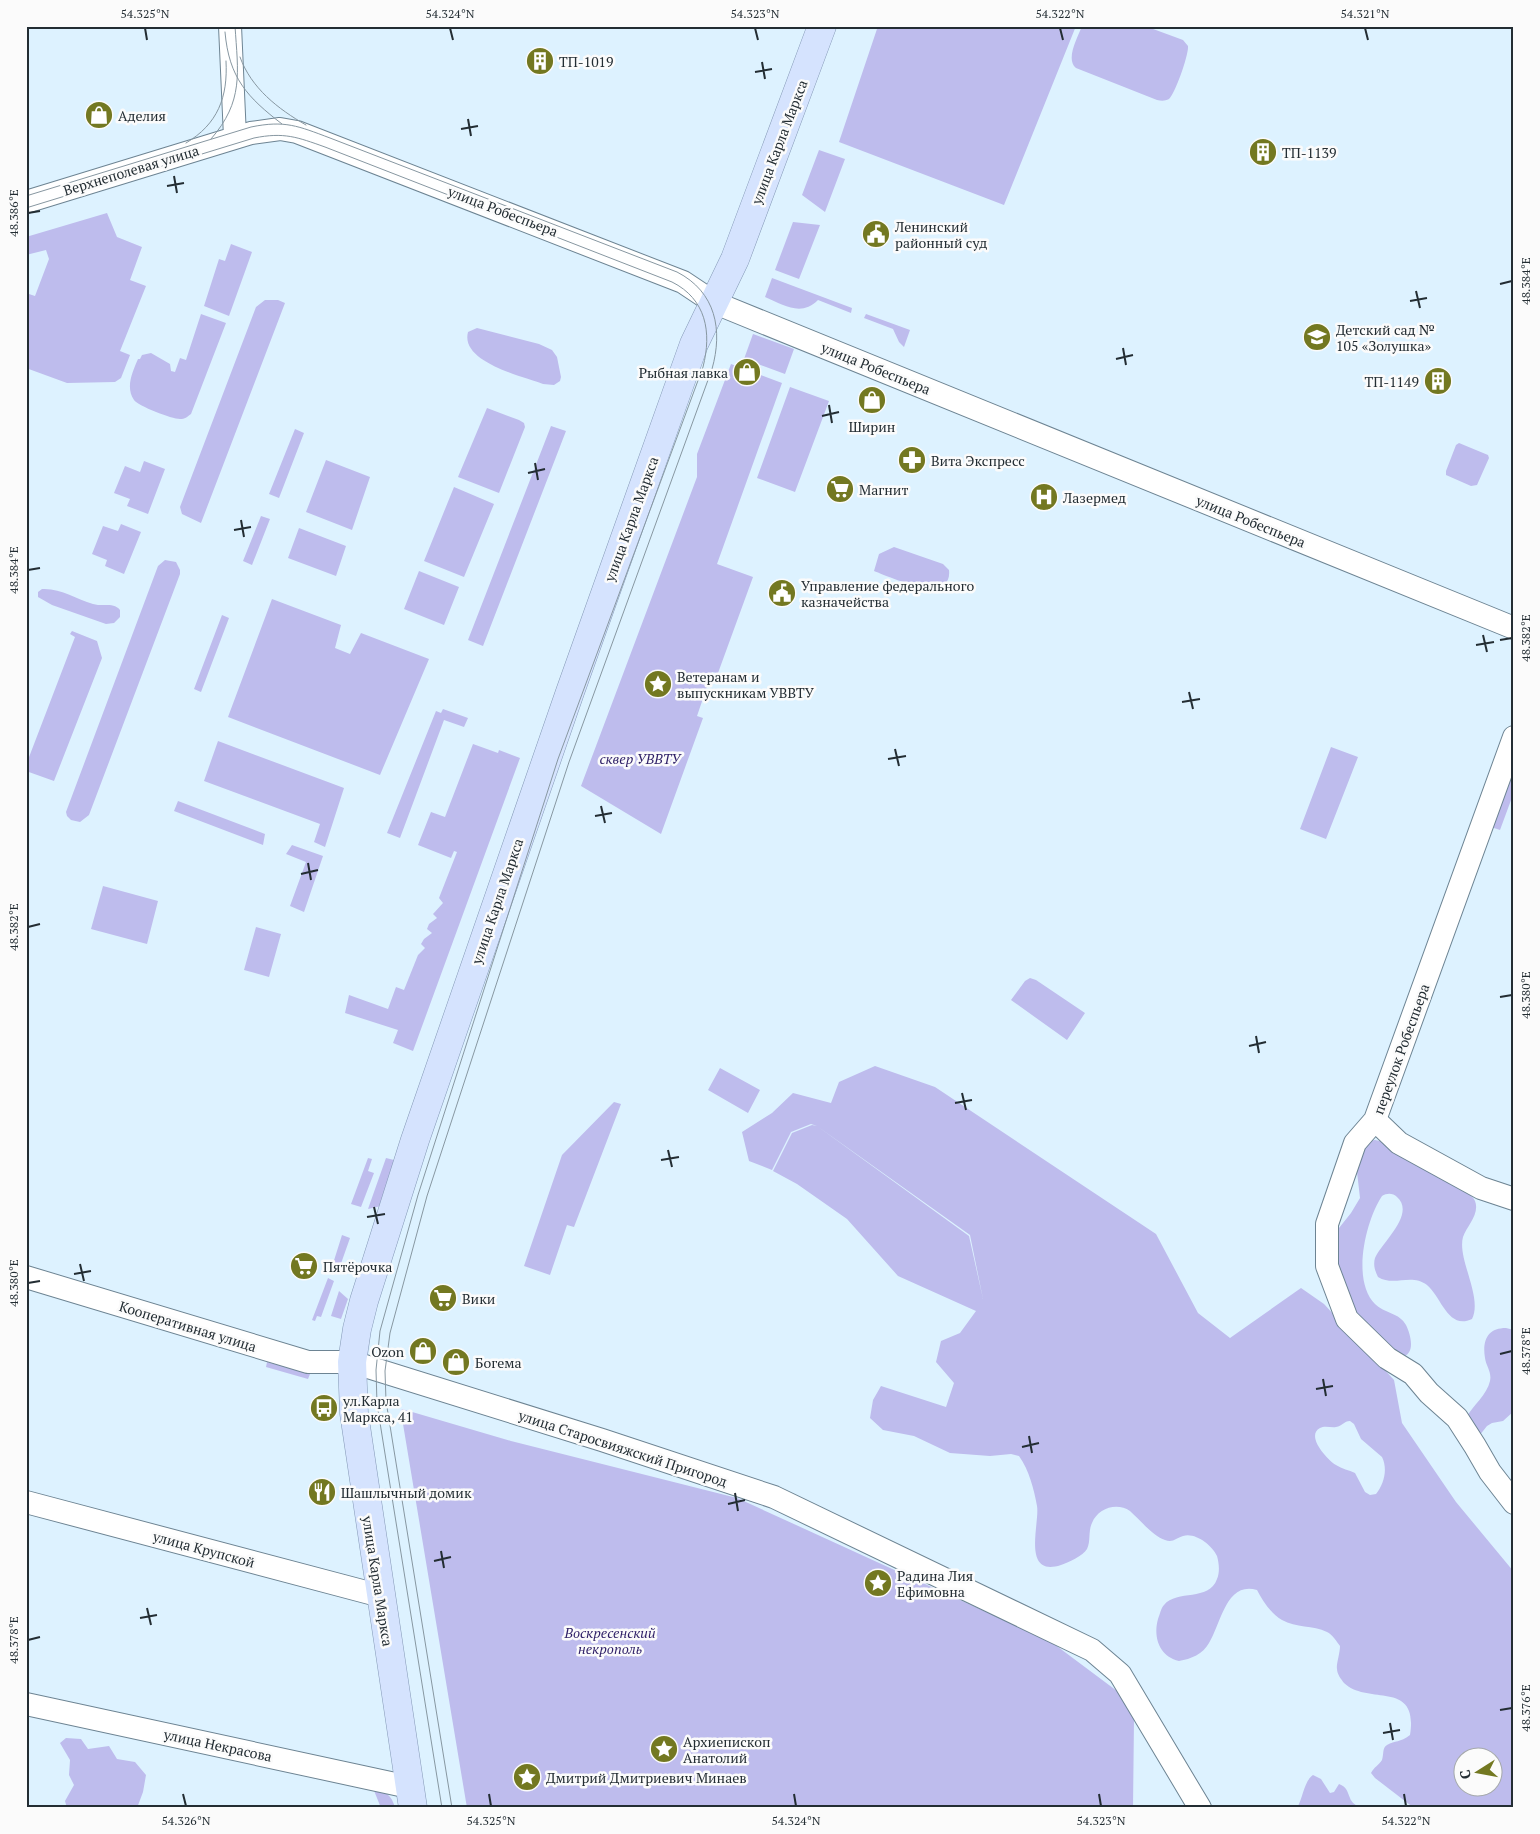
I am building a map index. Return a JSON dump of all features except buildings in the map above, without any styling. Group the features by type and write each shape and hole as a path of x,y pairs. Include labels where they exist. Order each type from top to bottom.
{"main road":[{"name":"улица Карла Маркса","path":"411,1797 354,1413 352,1362 357,1329 364,1301 415,1140 628,526 694,344 735,259 822,26"}],"street":[{"path":"230,26 235,137"},
{"name":"улица Робеспьера","path":"235,137 264,130 280,129 297,132 683,282 713,302 1514,628"},
{"name":"Верхнеполевая улица","path":"26,202 235,137"},
{"name":"переулок Робеспьера","path":"1514,738 1375,1120 1355,1143 1327,1224 1327,1266 1347,1319 1387,1358 1413,1374 1429,1394 1456,1418 1490,1472 1514,1503"},
{"path":"1375,1120 1399,1143 1481,1188 1514,1199"},
{"name":"Кооперативная улица","path":"26,1277 308,1362 352,1362"},
{"name":"улица Старосвияжский Пригород","path":"352,1362 602,1440 774,1497 1092,1650 1120,1674 1200,1808"},
{"name":"улица Крупской","path":"26,1502 381,1596"},
{"name":"улица Некрасова","path":"26,1704 411,1797"}],"green space":[{"path":"878,26 1076,26 1004,205 839,142"},
{"path":"1082,26 1145,26 1183,40 1188,46 1188,50 1172,96 1163,101 1157,100 1076,68 1073,64 1072,54"},
{"path":"819,150 845,159 825,212 802,195"},
{"path":"107,213 117,237 142,247 130,280 146,286 120,351 130,355 121,378 115,382 67,383 26,368 26,293 35,296 49,259 46,250 26,255 26,237"},
{"path":"793,222 820,225 799,279 775,270"},
{"path":"231,244 252,252 229,316 204,306 219,259 225,261"},
{"path":"772,278 852,308 851,313 818,300 812,305 799,309 765,297"},
{"path":"265,300 278,300 285,303 201,523 182,514 180,507 256,307"},
{"path":"201,314 226,323 191,414 186,418 180,419 156,412 137,403 131,395 130,384 138,359 142,355 151,353 170,364 171,371 175,372 180,358 186,360"},
{"path":"866,314 910,330 904,347 899,342 893,329 864,318"},
{"path":"477,328 539,344 552,350 557,357 560,381 554,385 543,384 508,372 483,360 473,352 468,343 468,332"},
{"path":"753,334 794,349 785,374 744,359"},
{"name":"сквер УВВТУ","path":"731,364 782,383 717,564 753,577 718,673 712,672 697,716 703,718 661,834 581,786 697,477 697,454"},
{"path":"790,387 829,401 795,492 757,478"},
{"path":"487,408 519,420 524,423 525,427 499,493 458,477"},
{"path":"551,426 566,431 483,646 468,640"},
{"path":"295,429 304,433 279,498 269,494"},
{"path":"1459,443 1488,455 1489,458 1477,485 1471,486 1446,475 1456,445"},
{"path":"326,460 370,477 352,530 306,512"},
{"path":"144,461 165,469 148,514 127,506 130,499 114,493 125,466 140,472"},
{"path":"454,487 494,504 464,577 424,561"},
{"path":"261,516 270,519 252,565 243,561"},
{"path":"121,524 141,532 124,574 105,566 107,560 92,554 103,526 118,531"},
{"path":"299,528 346,546 336,576 288,558"},
{"path":"894,547 943,564 949,570 947,581 941,586 918,586 874,571 879,554"},
{"path":"165,560 176,562 180,574 89,815 80,822 71,820 66,812 158,566"},
{"path":"419,571 459,587 444,625 404,609"},
{"path":"42,589 62,592 97,605 114,606 120,610 120,617 114,623 106,624 52,605 38,597 38,592"},
{"path":"272,599 341,625 335,648 350,654 361,633 429,659 380,775 228,717"},
{"path":"222,615 229,618 201,692 194,689"},
{"path":"72,631 97,641 102,658 54,781 26,771 26,765 75,637 70,634"},
{"path":"443,709 468,718 464,727 444,720 400,838 387,833 436,711 441,713"},
{"path":"218,741 344,788 325,847 314,842 320,824 204,781"},
{"path":"473,744 498,753 499,750 520,758 413,1051 393,1043 398,1030 345,1013 349,995 388,1009 396,987 404,990 418,955 425,948 421,944 432,933 427,929 429,924 437,918 433,914 443,903 439,898 457,852 454,851 451,858 418,845 431,812 445,817"},
{"path":"1331,747 1358,757 1326,839 1300,829"},
{"path":"1507,773 1514,775 1514,792 1500,830 1488,826"},
{"path":"178,801 265,834 263,845 174,811"},
{"path":"292,845 323,856 304,912 290,906 306,862 286,854"},
{"path":"103,886 158,901 147,944 91,929"},
{"path":"256,927 281,934 269,977 244,970"},
{"path":"1030,978 1036,980 1085,1013 1067,1040 1011,1000 1025,981"},
{"path":"875,1066 935,1087 1156,1234 1198,1313 1230,1338 1301,1288 1324,1304 1394,1380 1402,1423 1456,1502 1514,1572 1514,1808 1414,1808 1375,1778 1371,1773 1382,1760 1385,1746 1410,1735 1411,1718 1407,1706 1399,1700 1354,1690 1344,1683 1337,1671 1340,1646 1333,1636 1316,1628 1287,1623 1282,1620 1271,1611 1257,1590 1247,1589 1238,1592 1231,1598 1209,1643 1200,1653 1179,1661 1167,1655 1159,1645 1156,1632 1161,1609 1170,1600 1177,1597 1207,1591 1213,1586 1218,1576 1217,1556 1203,1540 1188,1535 1172,1541 1165,1540 1151,1532 1125,1508 1108,1508 1095,1518 1091,1526 1088,1546 1085,1552 1061,1565 1049,1567 1041,1564 1037,1557 1035,1536 1037,1506 1031,1480 1019,1456 1011,1454 990,1456 950,1453 914,1436 883,1430 870,1418 873,1400 881,1386 946,1407 954,1383 936,1362 941,1341 960,1333 976,1311 898,1276 847,1219 797,1184 773,1171 792,1133 812,1125 817,1126 811,1124 791,1132 772,1170 749,1161 742,1132 772,1113 793,1093 831,1103 839,1082","holes":["817,1126 970,1235 983,1299 969,1236","1350,1421 1354,1424 1361,1439 1382,1457 1384,1462 1384,1476 1376,1494 1370,1495 1365,1492 1355,1473 1341,1468 1332,1462 1316,1442 1316,1432 1320,1428 1336,1427"]},
{"path":"720,1068 760,1090 748,1113 708,1090"},
{"path":"614,1102 621,1104 574,1227 567,1225 550,1275 524,1266 562,1155"},
{"path":"1368,1141 1385,1142 1417,1160 1470,1195 1474,1199 1476,1206 1476,1211 1463,1237 1462,1246 1475,1310 1472,1319 1464,1321 1451,1317 1427,1285 1415,1280 1390,1281 1378,1277 1374,1263 1375,1258 1396,1228 1403,1211 1402,1204 1392,1194 1382,1196 1376,1207 1366,1234 1362,1266 1364,1280 1368,1293 1375,1304 1396,1315 1406,1325 1411,1344 1409,1353 1401,1357 1356,1321 1336,1259 1336,1240 1339,1228 1360,1198 1356,1163"},
{"path":"368,1158 372,1159 368,1171 374,1173 361,1207 351,1204"},
{"path":"386,1158 394,1160 393,1164 395,1165 381,1206 368,1209"},
{"path":"342,1235 350,1238 338,1272 331,1270"},
{"path":"328,1278 334,1281 321,1317 317,1316 315,1321 312,1320"},
{"path":"339,1291 348,1299 341,1319 331,1316"},
{"path":"1506,1328 1514,1330 1514,1411 1503,1421 1487,1426 1479,1436 1466,1418 1486,1391 1490,1381 1484,1346 1491,1333 1495,1330"},
{"path":"267,1362 310,1374 308,1379 266,1367"},
{"name":"Воскресенский некрополь","path":"402,1409 511,1441 737,1498 1050,1641 1117,1691 1134,1719 1133,1808 467,1808"},
{"path":"66,1738 81,1739 88,1749 109,1746 117,1759 135,1762 146,1775 143,1792 137,1808 67,1808 65,1801 74,1785 69,1775 70,1760 60,1743"},
{"path":"1313,1775 1321,1779 1330,1793 1334,1792 1339,1784 1344,1786 1351,1801 1359,1808 1297,1808 1306,1785"},
{"path":"373,1788 387,1794 395,1808 381,1808"}],"tram line":[{"path":"211,139 222,125 234,99 237,72 235,26"},
{"path":"225,32 231,62 242,85 259,105 282,124"},
{"path":"240,57 258,88 285,112 306,125"},
{"path":"186,143 206,127 219,108 225,86 226,61"},
{"path":"26,196 251,127 273,124 291,125 309,130 677,272 690,280 700,290 708,301 713,313 717,340 712,369 569,762 427,1196 390,1333 385,1371 386,1401 452,1808"},
{"path":"26,208 254,138 274,135 290,136 325,147 672,282 692,298 704,318 707,341 703,367 558,759 418,1195 380,1331 376,1370 377,1404 442,1808"}],"place":[{"name":"ТП-1019","path":"540,61"},
{"name":"Аделия","path":"99,115"},
{"name":"ТП-1139","path":"1263,152"},
{"name":"Ленинский районный суд","path":"876,234"},
{"name":"Детский сад № 105 «Золушка»","path":"1317,337"},
{"name":"Рыбная лавка","path":"747,372"},
{"name":"ТП-1149","path":"1438,381"},
{"name":"Ширин","path":"872,400"},
{"name":"Вита Экспресс","path":"912,460"},
{"name":"Магнит","path":"840,489"},
{"name":"Лазермед","path":"1044,497"},
{"name":"Управление федерального казначейства","path":"782,593"},
{"name":"Ветеранам и выпускникам УВВТУ","path":"658,684"},
{"name":"Пятёрочка","path":"304,1266"},
{"name":"Вики","path":"443,1298"},
{"name":"Ozon","path":"423,1351"},
{"name":"Богема","path":"456,1362"},
{"name":"ул.Карла Маркса, 41","path":"324,1408"},
{"name":"Шашлычный домик","path":"322,1492"},
{"name":"Радина Лия Ефимовна","path":"878,1583"},
{"name":"Архиепископ Анатолий","path":"664,1749"},
{"name":"Дмитрий Дмитриевич Минаев","path":"527,1777"}]}
